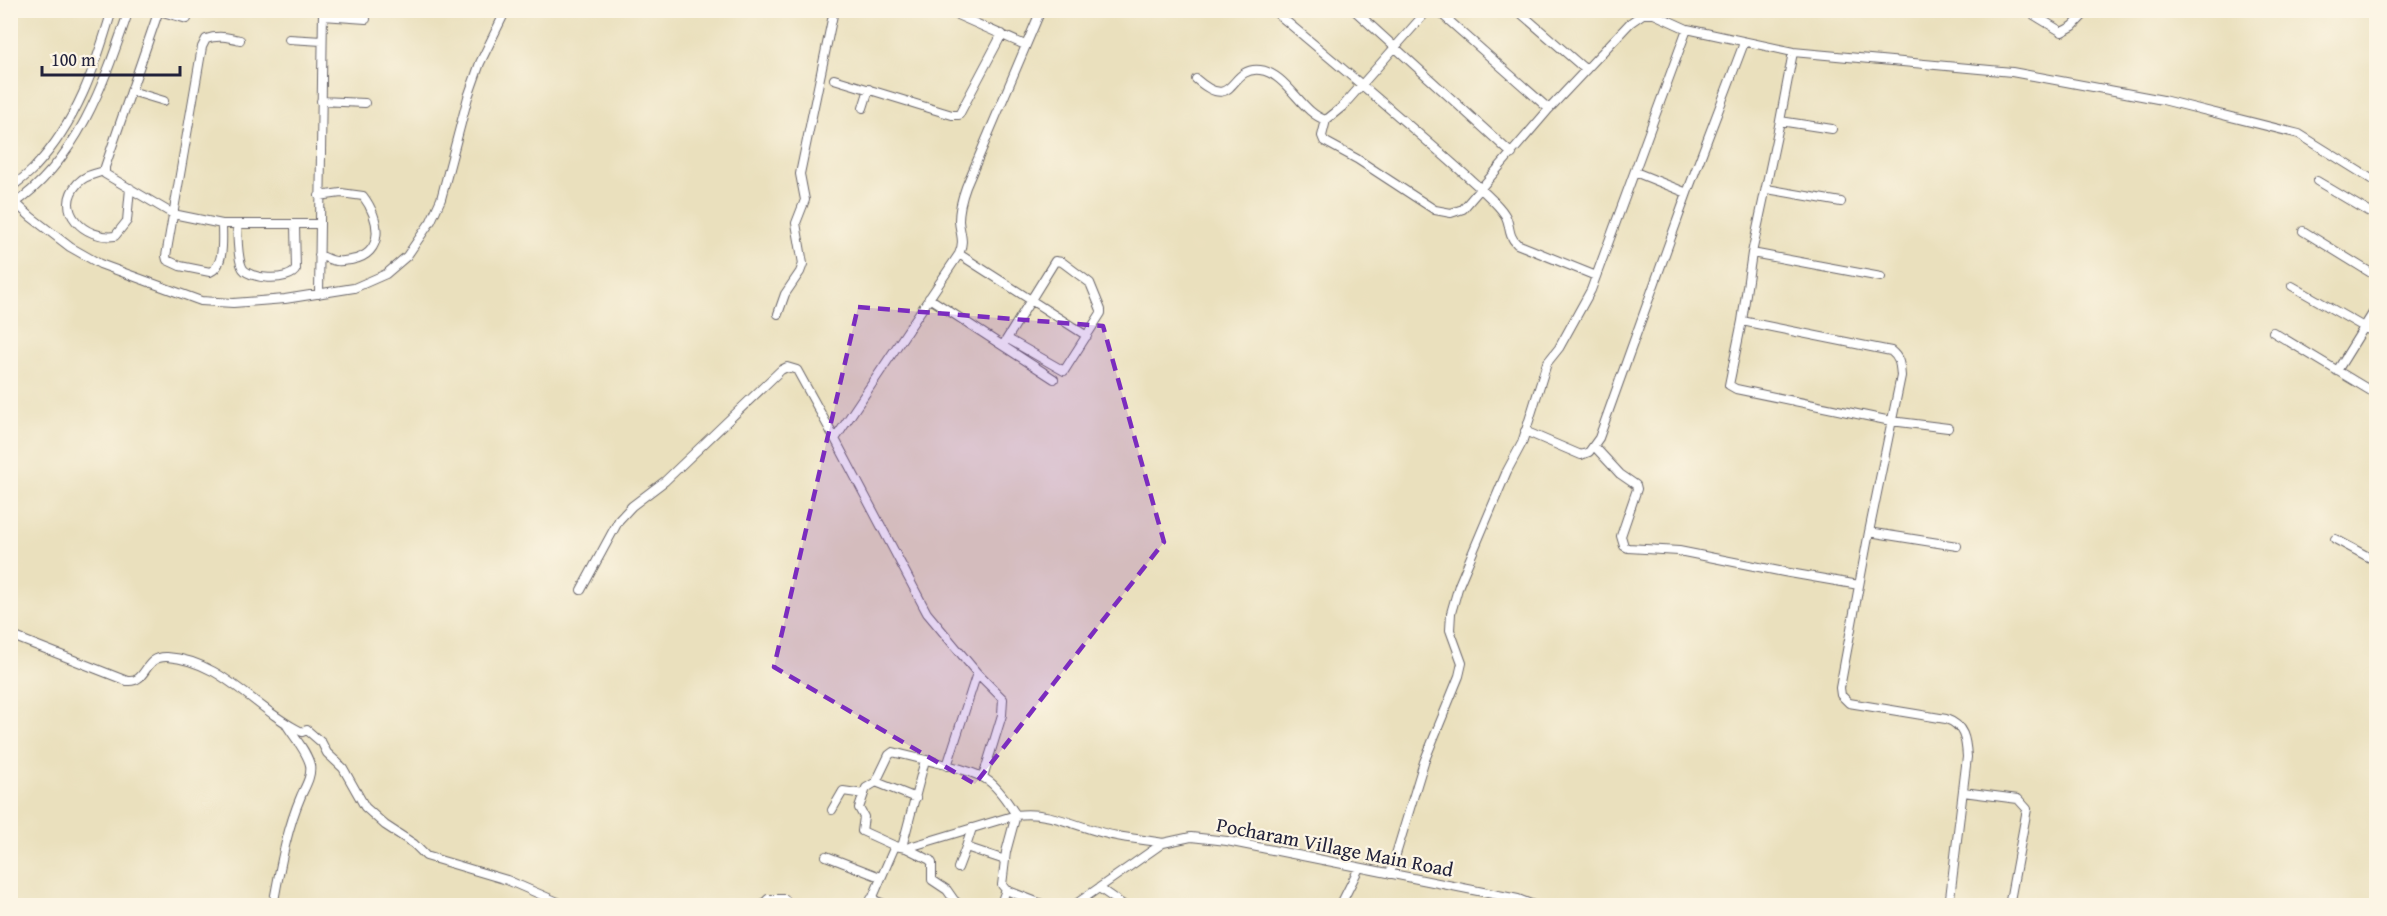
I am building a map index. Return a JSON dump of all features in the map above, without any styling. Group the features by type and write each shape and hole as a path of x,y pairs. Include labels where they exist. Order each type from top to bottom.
{"street":[{"path":"10,188 35,168 69,122 94,72 112,10"},
{"path":"129,10 109,70 89,115 49,174 12,203 70,247 100,264 180,295 201,301 233,303 354,288 386,274 407,256 422,235 441,199 468,97 480,63 506,10"},
{"path":"778,314 785,294 801,272 803,264 796,223 805,200 800,174 834,10"},
{"path":"946,10 1025,45"},
{"path":"835,439 848,424 959,254 963,243 959,222 961,203 973,167 1041,10"},
{"path":"1273,10 1480,189 1504,214 1508,221 1509,232 1517,244 1596,276"},
{"path":"1354,10 1512,154"},
{"path":"1428,10 1362,85 1332,117 1326,120 1322,136 1324,141 1357,159 1435,210 1456,212 1463,209 1549,109 1636,17 1653,12 1687,29 1793,52 2012,72 2163,100 2299,134 2376,182"},
{"path":"1437,10 1549,109"},
{"path":"1516,10 1586,70"},
{"path":"2030,10 2034,15 2062,32 2073,26 2088,10"},
{"path":"104,171 159,11 187,19"},
{"path":"318,294 323,13 366,19"},
{"path":"1390,874 1424,762 1459,676 1462,663 1450,630 1455,599 1525,431 1547,363 1576,319 1596,276 1687,29"},
{"path":"834,79 952,115 959,115 1002,34"},
{"path":"222,224 218,266 210,272 167,260 173,214 206,39 220,36 240,40"},
{"path":"289,39 322,41"},
{"path":"1525,431 1581,455 1589,452 1599,438 1687,193 1744,43"},
{"path":"1793,52 1767,189 1752,253 1742,321 1728,382 1732,388 1891,421 1948,428"},
{"path":"1196,79 1207,88 1219,93 1225,91 1242,75 1250,71 1258,69 1266,71 1290,89 1317,116 1326,120"},
{"path":"863,108 869,89"},
{"path":"131,91 164,101"},
{"path":"321,101 365,103"},
{"path":"1780,121 1832,129"},
{"path":"104,171 109,178 173,214 222,224 318,224"},
{"path":"104,171 86,177 77,183 72,193 69,204 71,214 79,226 103,237 115,236 127,221 130,188"},
{"path":"1635,172 1687,193"},
{"path":"2317,181 2376,216"},
{"path":"1767,189 1841,202"},
{"path":"319,196 341,194 363,196 374,218 377,239 372,251 357,259 338,262 319,255"},
{"path":"237,225 241,267 248,274 260,278 289,277 294,274 296,269 295,225"},
{"path":"2302,231 2376,276"},
{"path":"1752,253 1881,277"},
{"path":"959,254 1087,336"},
{"path":"929,298 1006,342 1062,372 1087,336 1101,309 1090,283 1062,262 1055,261 1006,342"},
{"path":"2292,286 2376,334"},
{"path":"2337,371 2376,308"},
{"path":"1742,321 1891,351 1897,355 1900,362 1901,376 1840,688 1841,695 1849,703 1955,722 1962,729 1966,740 1967,757 1949,906"},
{"path":"2272,332 2376,394"},
{"path":"1006,342 1054,378"},
{"path":"581,590 619,520 632,506 665,481 781,370 787,367 797,370 927,613 977,673 1003,699 1000,724 983,777"},
{"path":"1594,446 1620,474 1636,485 1637,489 1622,536 1624,546 1679,550 1859,585"},
{"path":"1869,532 1957,546"},
{"path":"2335,539 2376,561"},
{"path":"10,635 127,681 135,682 149,663 163,657 189,661 220,674 286,724 302,732 307,730 322,743 327,753 343,768 365,807 385,825 414,844 426,856 507,880 567,906"},
{"path":"947,766 977,673"},
{"path":"273,906 283,853 296,808 310,775 310,765 305,754 286,724"},
{"path":"876,782 886,759 893,752 983,777 997,789 1016,815 1005,860 1002,885 1006,890 1047,906"},
{"path":"889,906 870,902 880,877 901,847 925,760"},
{"path":"916,798 876,782 868,785 859,808 864,817 862,831 930,860 932,863 930,878 947,890 957,905"},
{"path":"832,810 843,791 864,794"},
{"path":"1963,792 2018,799 2027,809 2009,906"},
{"path":"901,847 1028,813 1051,815 1116,836 1164,843"},
{"path":"958,868 972,828"},
{"name":"Pocharam Village Main Road","path":"1073,906 1164,843 1191,837 1227,841 1518,899 1536,906"},
{"path":"966,847 1005,860"},
{"path":"826,856 880,877"},
{"path":"1340,906 1359,868"},
{"path":"1099,888 1125,906"},
{"path":"1000,906 1006,890"},
{"path":"761,906 768,899 785,899"}],"highlighted area":[{"path":"858,307 1103,326 1164,542 975,784 774,667"}]}
